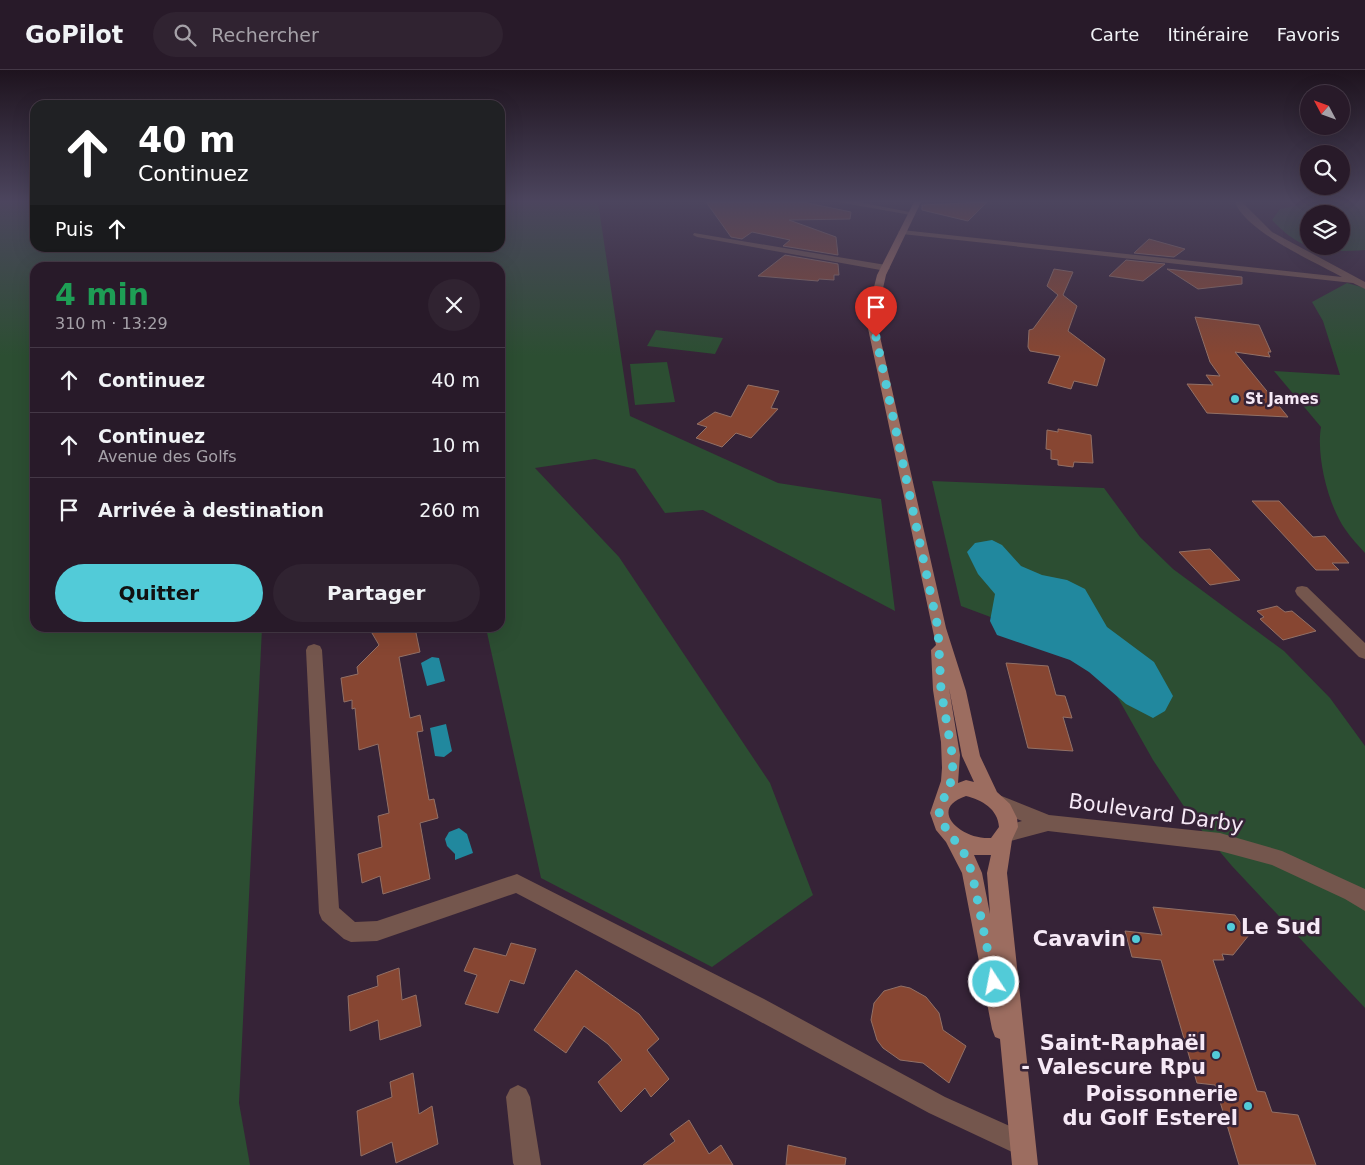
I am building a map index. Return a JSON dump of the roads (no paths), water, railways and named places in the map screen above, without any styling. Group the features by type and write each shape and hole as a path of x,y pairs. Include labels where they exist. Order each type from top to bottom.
{"main road":[{"path":"893,253 871,302 871,318 938,628 958,691 971,756 994,799 1006,813 1005,837 997,873 1024,1155"},
{"path":"938,628 941,690 953,759 952,779 941,801 940,820 966,856 972,873 1018,1108"},
{"path":"946,794 966,788 994,799"},
{"path":"954,838 963,844 980,848 995,846 1005,837"}],"street":[{"path":"803,253 886,268"},
{"path":"1101,253 1352,281"},
{"path":"1303,253 1352,281 1365,286"},
{"path":"1302,591 1365,653"},
{"path":"314,650 329,913 350,932 377,932 517,883 756,1007 937,1105 1024,1155"},
{"name":"Boulevard Darby","path":"994,799 1048,823 1220,842 1275,856 1352,892 1365,902"},
{"name":"Boulevard Darby","path":"1005,837 1048,823"},
{"path":"518,1097 526,1163 528,1165"}],"water":[{"path":"992,540 1002,545 1021,566 1042,575 1067,580 1085,589 1107,627 1154,662 1173,696 1165,711 1153,718 1126,704 1089,672 1070,660 997,635 990,621 995,594 978,574 967,552 975,543"},
{"path":"432,657 439,658 445,681 427,686 421,663"},
{"path":"446,724 452,751 444,757 435,756 430,728"},
{"path":"459,828 467,834 473,853 455,860 455,854 447,846 445,839 449,832"}],"place":[{"name":"St James","path":"1235,399"},
{"name":"Le Sud","path":"1231,927"},
{"name":"Cavavin","path":"1136,939"},
{"name":"Saint-Raphaël - Valescure Rpu","path":"1216,1055"},
{"name":"Poissonnerie du Golf Esterel","path":"1248,1106"}]}
